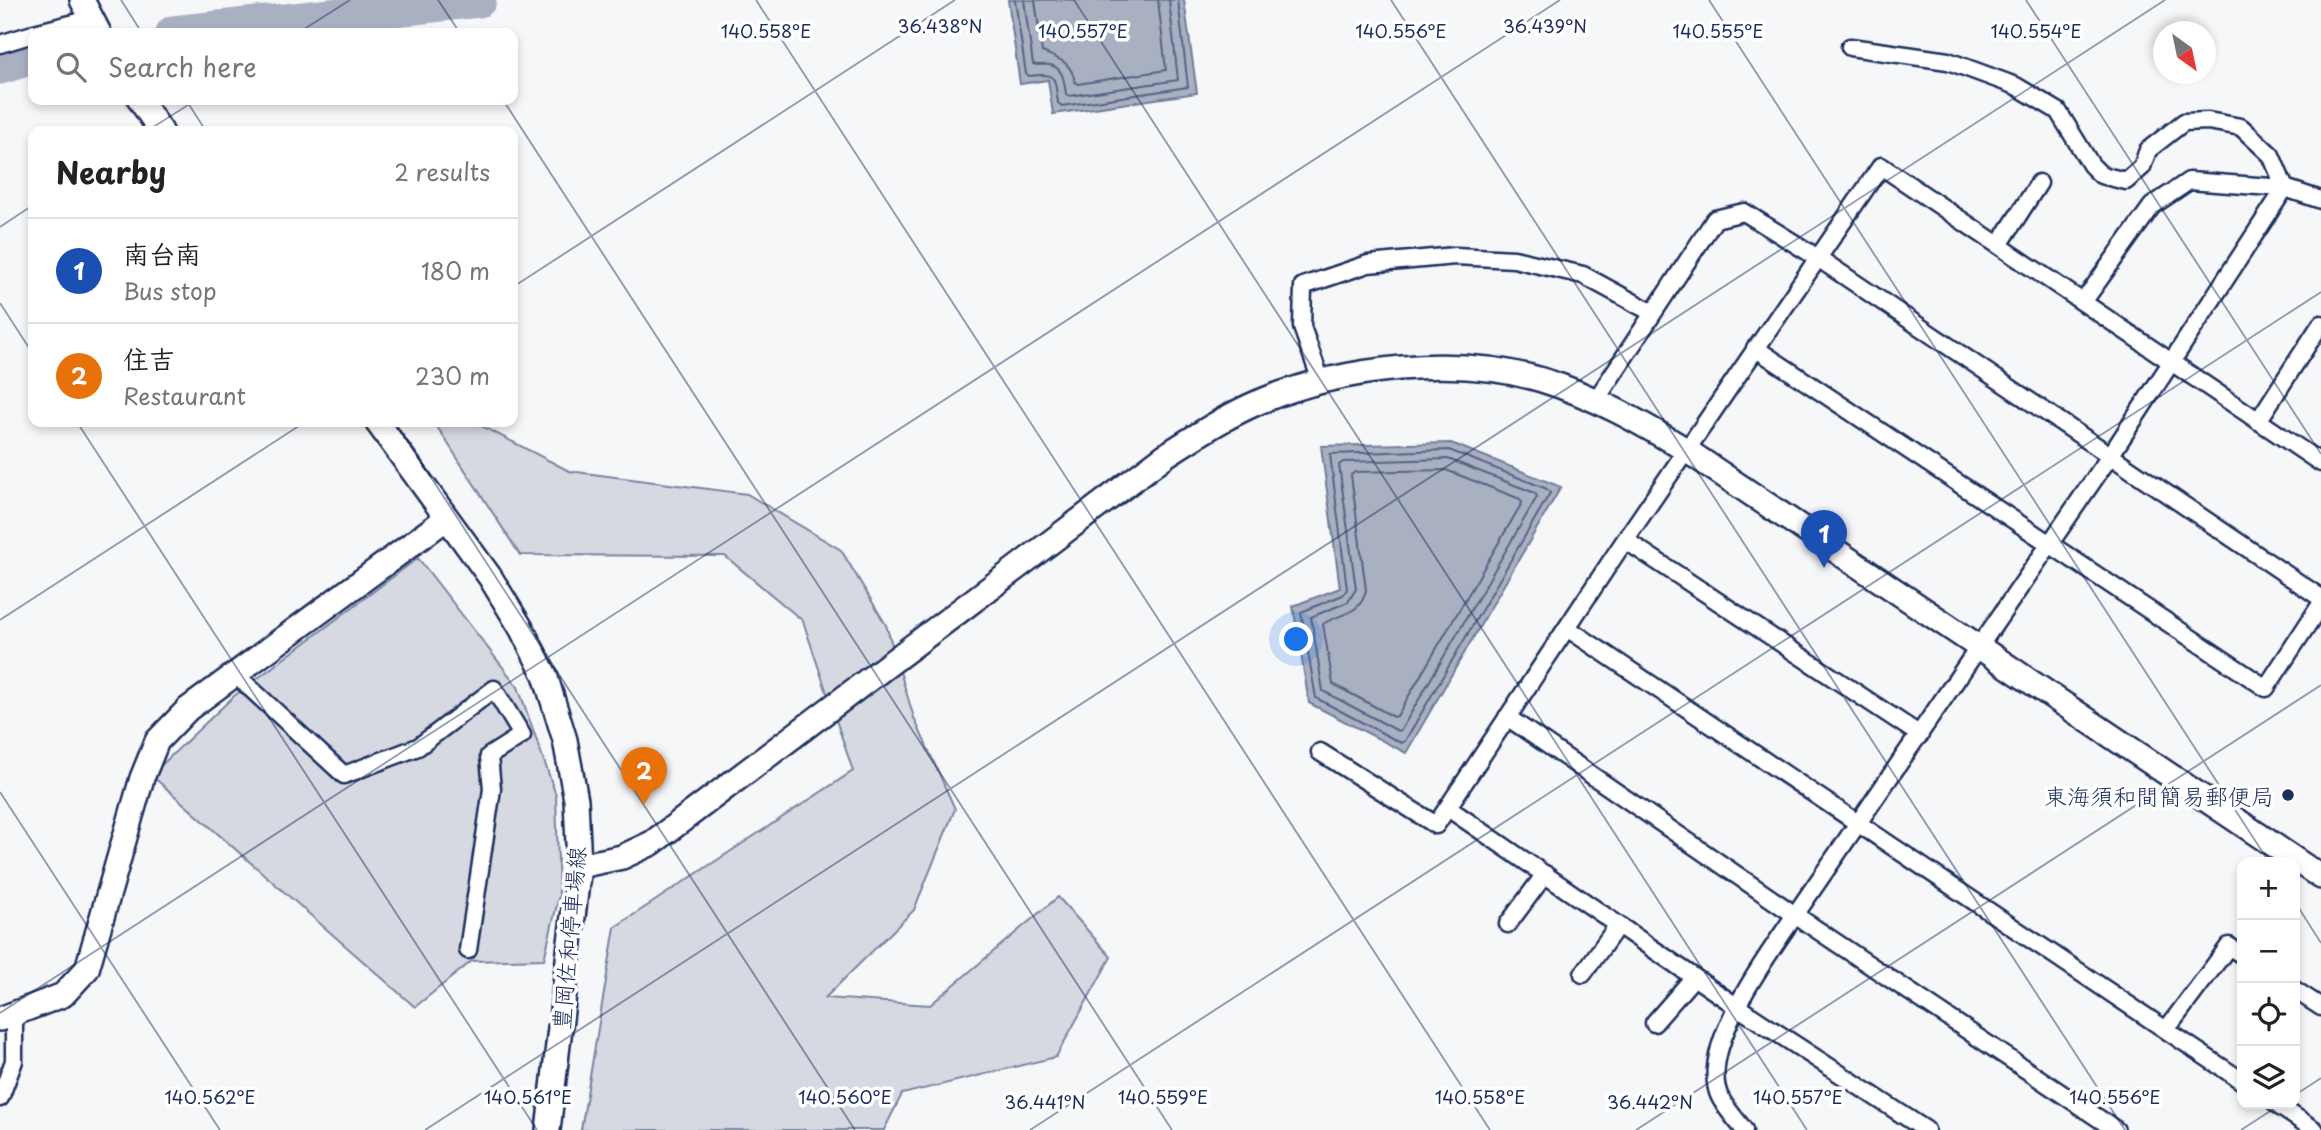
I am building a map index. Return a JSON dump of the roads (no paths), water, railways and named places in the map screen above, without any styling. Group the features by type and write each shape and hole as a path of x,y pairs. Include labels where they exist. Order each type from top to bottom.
{"street":[{"path":"59,28 93,21"},
{"path":"0,44 28,35"},
{"path":"1850,47 1948,61 2016,86 2057,111 2091,165 2101,176 2126,181 2142,167 2148,150 2184,122 2207,121 2241,127 2271,155 2285,188"},
{"path":"144,105 158,126"},
{"path":"1320,752 1436,825 1625,540 1881,166 2321,463"},
{"path":"2083,302 2152,206 2189,181 2285,188 2321,200"},
{"path":"1999,245 2039,183"},
{"path":"1744,1130 1719,1094 1716,1064 1736,1006 1795,915 2110,456 2285,188"},
{"path":"1596,400 1715,219 1744,212 1818,258 2321,598"},
{"path":"1321,382 1302,327 1303,286 1368,264 1455,256 1514,259 1583,275 1653,313"},
{"path":"2258,421 2321,324"},
{"path":"1755,348 2266,688 2321,604"},
{"path":"579,866 622,857 652,843 1166,455 1210,427 1260,402 1321,382 1374,371 1437,368 1487,369 1541,380 1596,400 1642,423 2321,877"},
{"name":"豊岡佐和停車場線","path":"381,427 490,578 521,628 545,675 565,740 573,788 579,866 548,1130"},
{"path":"0,1098 14,1061 7,1017 62,995 87,969 142,778 157,741 188,709 447,518"},
{"path":"1625,540 1920,734"},
{"path":"1567,628 2237,1078"},
{"path":"235,674 344,775 418,747 494,689 522,735 489,755 492,789 468,950"},
{"path":"1507,717 1795,915 2116,1130"},
{"path":"1447,808 1736,1006 1926,1130"},
{"path":"1508,924 1545,874"},
{"path":"1583,974 1618,925"},
{"path":"2166,1030 2229,946 2237,952"},
{"path":"1654,1024 1694,977"},
{"path":"2300,993 2321,1007"},
{"path":"2284,1109 2315,1130"}],"water":[{"path":"1008,0 1184,0 1197,93 1053,114 1048,80 1020,84"},
{"path":"1451,443 1561,487 1406,753 1309,703 1293,606 1340,588 1321,446"}],"waterway":[{"path":"219,28 479,0"},
{"path":"0,67 28,59"}],"place":[{"name":"南台南","path":"1824,568"},
{"name":"東海須和間簡易郵便局","path":"2288,795"},
{"name":"住吉","path":"644,805"}]}
